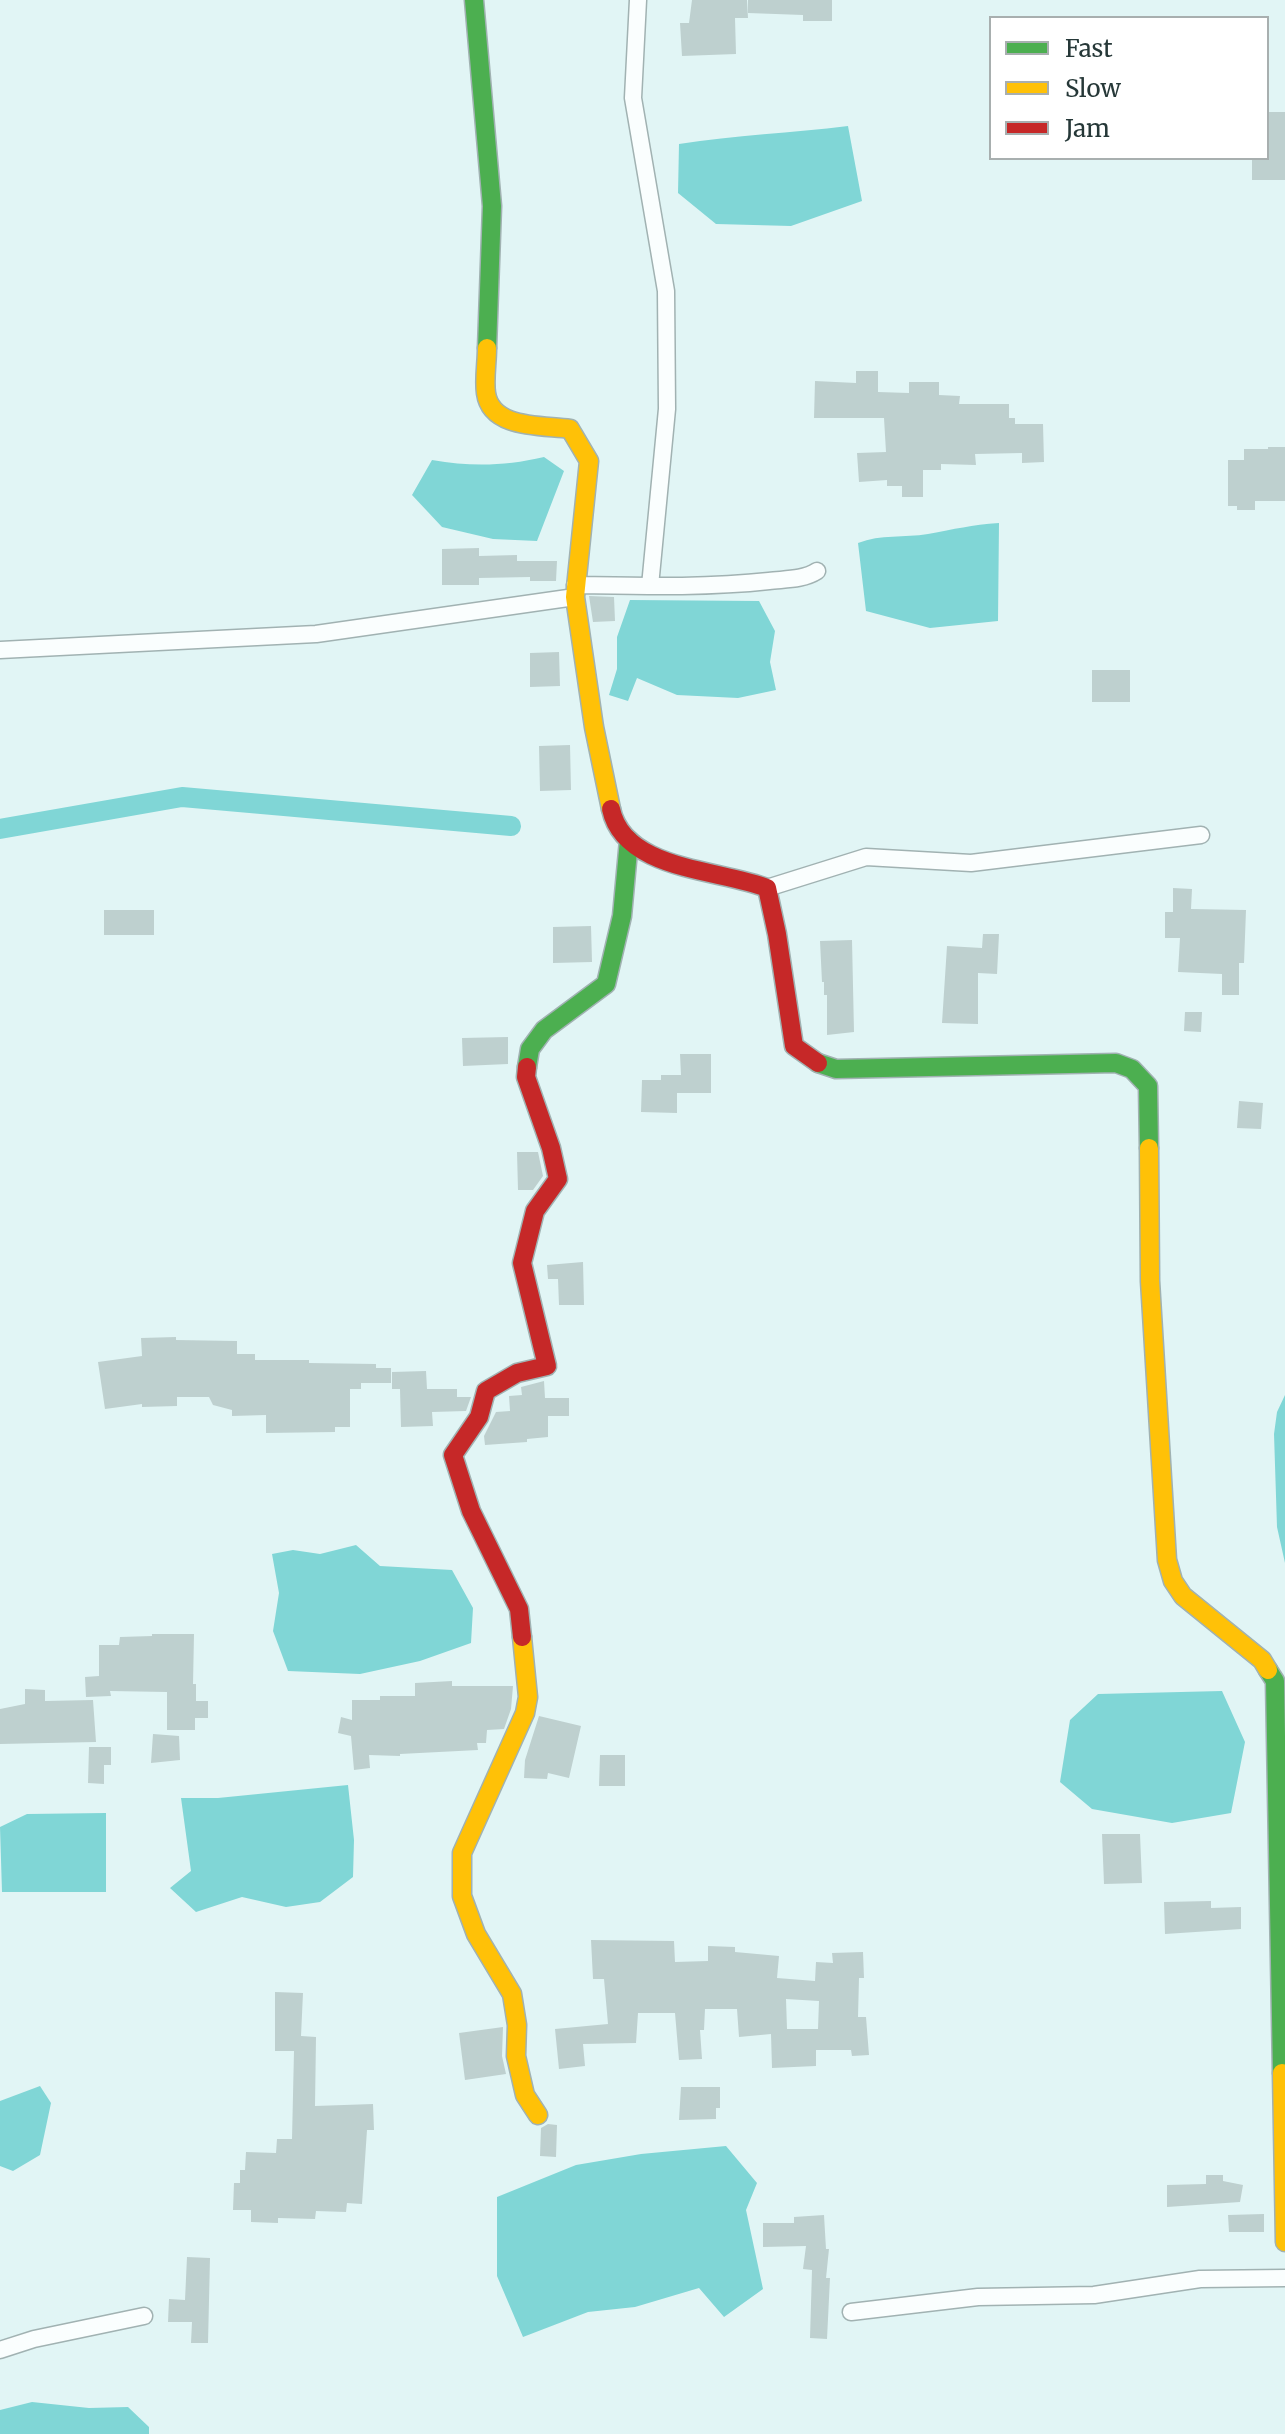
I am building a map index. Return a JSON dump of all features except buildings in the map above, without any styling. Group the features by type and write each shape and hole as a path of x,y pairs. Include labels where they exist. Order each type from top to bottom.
{"street":[{"path":"474,0 492,206 486,393 492,411 506,420 570,429 589,461 575,591 594,727 613,819 629,840 665,863 747,880 767,888 866,857 971,863 1201,835"},
{"path":"638,0 633,98 666,291 667,409 650,586"},
{"path":"0,650 316,634 575,591 750,583 808,577 817,571"},
{"path":"538,2115 525,2095 516,2056 517,2025 512,1994 476,1934 462,1896 462,1853 512,1746 528,1697 519,1609 471,1511 453,1455 474,1428 486,1404 486,1391 517,1373 547,1366 522,1263 535,1211 558,1179 551,1148 526,1077 530,1049 544,1030 606,984 622,916 629,840"},
{"path":"767,888 794,1046 813,1062 836,1069 1116,1063 1132,1069 1148,1086 1150,1281 1167,1560 1173,1581 1183,1596 1262,1660 1275,1681 1285,2242"},
{"path":"851,2312 978,2297 1094,2295 1200,2279 1285,2278"},
{"path":"0,2350 34,2339 144,2316"}],"water":[{"path":"848,126 862,201 791,226 716,224 678,193 679,144"},
{"path":"544,457 564,471 537,541 493,539 442,527 412,495 432,460 488,464"},
{"path":"999,523 998,621 930,628 866,611 858,543 875,538"},
{"path":"630,600 759,601 775,631 770,662 776,690 738,698 677,695 637,678 628,701 609,695 617,669 617,637"},
{"path":"1285,1395 1285,1563 1277,1527 1274,1434 1277,1412"},
{"path":"356,1545 380,1566 452,1570 473,1608 471,1643 420,1661 360,1674 288,1671 273,1631 279,1593 272,1554 293,1550 320,1554"},
{"path":"1222,1691 1245,1742 1231,1813 1172,1823 1092,1809 1060,1782 1070,1720 1098,1694"},
{"path":"348,1785 354,1840 353,1877 320,1902 286,1907 242,1897 196,1912 170,1888 191,1871 181,1798 218,1798"},
{"path":"106,1813 106,1892 2,1892 0,1827 27,1814"},
{"path":"40,2086 51,2103 40,2155 13,2171 0,2166 0,2101"},
{"path":"726,2146 757,2183 746,2210 763,2289 724,2317 699,2288 635,2307 588,2312 523,2337 497,2276 497,2197 576,2165 641,2154"},
{"path":"32,2402 89,2408 128,2407 149,2427 149,2434 0,2434 0,2410"}],"waterway":[{"path":"0,829 182,797 511,826"}],"traffic: fast":[{"path":"474,0 492,206 487,348"},
{"path":"527,1067 530,1049 544,1030 606,984 622,916 629,840"},
{"path":"818,1063 836,1069 1116,1063 1132,1069 1148,1086 1149,1148"},
{"path":"1268,1670 1275,1681 1282,2073"}],"traffic: slow":[{"path":"487,348 486,393 497,413 519,423 570,429 589,461 575,597 594,727 611,809"},
{"path":"1149,1148 1150,1281 1167,1560 1173,1581 1183,1596 1262,1660 1268,1670"},
{"path":"522,1637 528,1697 525,1713 462,1853 462,1896 476,1934 512,1994 517,2025 516,2056 525,2095 538,2115"},
{"path":"1282,2073 1285,2242"}],"traffic: jam":[{"path":"611,809 620,829 634,845 654,856 676,865 767,888 794,1046 818,1063"},
{"path":"522,1637 519,1609 471,1511 453,1455 479,1417 486,1391 517,1373 547,1366 522,1263 535,1211 558,1179 551,1148 526,1077 527,1067"}]}
